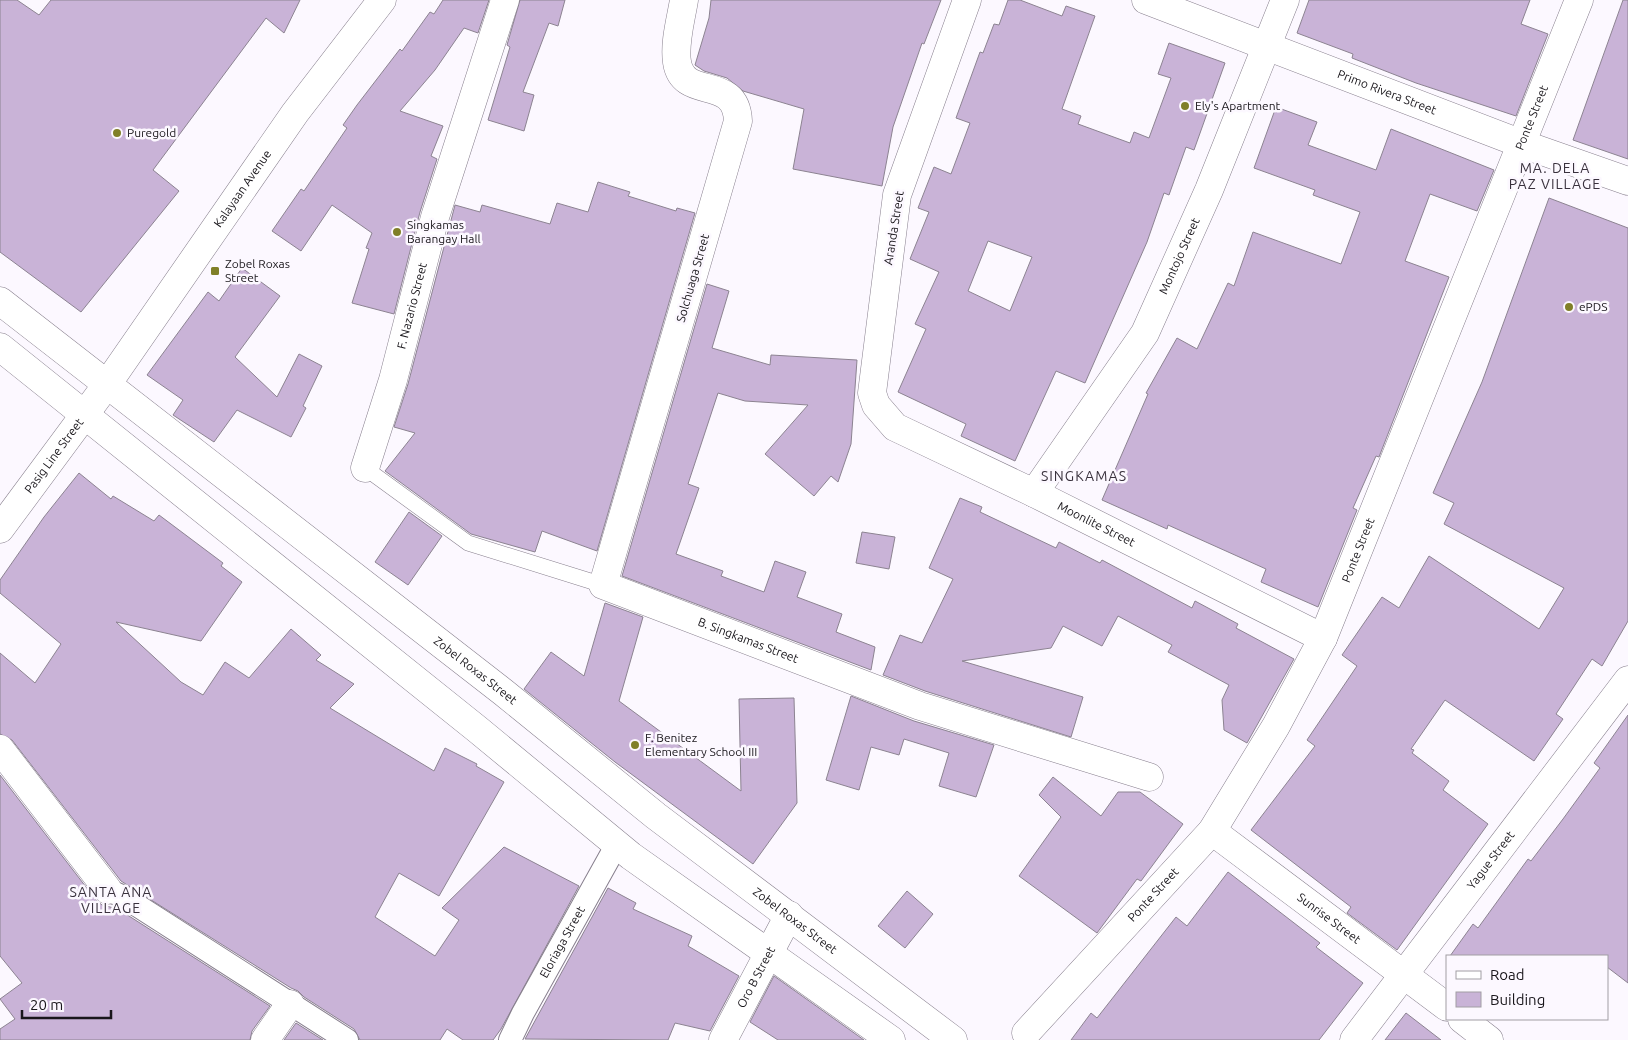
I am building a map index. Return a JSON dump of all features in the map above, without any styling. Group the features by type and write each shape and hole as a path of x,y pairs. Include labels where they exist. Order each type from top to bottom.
{"street":[{"name":"Kalayaan Avenue","path":"108,382 295,113 382,0"},
{"name":"F. Nazario Street","path":"365,468 392,380 435,217 505,0"},
{"name":"Solchuaga Street","path":"603,585 738,120 734,100 727,95 692,83 681,73 677,63 677,51 684,0"},
{"name":"Aranda Street","path":"876,405 872,393 897,196 967,0"},
{"name":"Primo Rivera Street","path":"1146,0 1522,144 1628,181"},
{"name":"Montojo Street","path":"1034,493 1144,333 1209,190 1268,47 1285,0"},
{"name":"Ponte Street","path":"1026,1033 1212,831 1276,726 1323,638 1579,0"},
{"name":"Zobel Roxas Street","path":"0,301 108,382 503,692 656,816 953,1040"},
{"path":"0,348 617,844 768,954 891,1040"},
{"name":"Pasig Line Street","path":"0,529 108,382"},
{"name":"Moonlite Street","path":"876,405 895,427 1034,493 1323,638"},
{"name":"B. Singkamas Street","path":"603,585 920,706 1150,777"},
{"name":"Yague Street","path":"1354,1040 1628,680"},
{"path":"0,749 108,890 124,897 348,1040"},
{"name":"Sunrise Street","path":"1212,831 1446,1006"},
{"name":"Eloriaga Street","path":"510,1040 523,1012 617,844"},
{"name":"Oro B Street","path":"723,1040 789,915"},
{"path":"265,1040 290,1004"},
{"path":"1463,1020 1489,1040"}],"lane":[{"name":"B. Singkamas Street","path":"365,468 468,543 603,585"}],"building":[{"name":"Puregold","path":"0,0 17,0 39,15 51,0 300,0 284,33 266,18 153,170 179,191 81,312 0,252"},
{"path":"443,0 489,0 478,33 464,28 435,70 400,111 443,126 431,156 437,159 420,212 394,314 352,303 369,249 366,248 372,233 332,205 301,251 272,231 301,189 304,191 347,128 343,125 357,105 400,49 402,51 430,12 434,14"},
{"path":"520,0 565,0 558,26 549,23 523,92 534,95 524,131 488,120 510,47 507,45"},
{"path":"711,0 941,0 924,44 922,43 893,127 882,186 793,169 804,109 743,91 727,78 704,71 695,65 709,18"},
{"path":"1008,0 1020,0 1062,16 1066,6 1095,16 1062,109 1081,116 1078,124 1130,143 1134,132 1149,138 1171,78 1158,74 1169,43 1225,63 1194,150 1186,147 1169,195 1164,193 1147,242 1085,383 1056,371 1015,461 961,436 966,424 898,392 926,329 915,324 939,272 910,259 929,212 918,208 934,167 951,174 970,123 956,118 980,52 983,53 994,24 999,25","holes":["988,241 1032,257 1010,311 968,291"]},
{"path":"1309,0 1530,0 1521,24 1548,34 1516,116 1416,83 1352,58 1353,54 1297,33"},
{"path":"1623,0 1628,0 1628,159 1573,140"},
{"path":"1276,107 1317,122 1308,145 1376,170 1391,129 1494,170 1477,211 1430,194 1405,261 1449,277 1379,457 1376,456 1353,508 1357,510 1318,607 1261,582 1266,569 1168,525 1167,529 1102,500 1148,394 1146,393 1177,338 1197,349 1228,283 1234,286 1253,232 1341,264 1360,212 1313,195 1315,190 1254,168"},
{"path":"598,182 630,192 628,196 676,211 677,208 695,213 597,551 542,531 535,552 471,534 385,471 415,433 394,427 408,384 455,205 480,212 482,205 550,224 557,203 588,212"},
{"path":"1549,198 1628,228 1628,621 1602,666 1592,659 1556,714 1563,719 1534,761 1445,700 1411,749 1414,750 1412,753 1449,781 1443,790 1488,824 1397,950 1347,913 1351,907 1251,830 1315,746 1307,740 1357,666 1342,655 1382,597 1399,608 1429,556 1539,629 1564,588 1444,524 1454,503 1433,493 1482,382"},
{"path":"242,268 280,296 235,357 277,397 299,354 322,366 303,406 306,408 291,437 237,410 214,442 173,415 183,400 147,375 208,292 219,301"},
{"path":"707,284 729,291 712,348 770,365 771,355 857,360 851,444 838,482 831,476 814,496 765,454 808,405 745,401 718,393 688,484 699,488 676,554 723,571 721,576 764,592 775,561 806,572 797,597 842,614 836,632 875,647 871,670 622,576"},
{"path":"79,473 111,499 113,496 154,521 159,515 223,563 221,566 242,582 201,641 116,622 181,682 203,695 225,662 249,678 291,629 321,655 316,660 354,684 330,708 434,771 445,748 477,764 476,766 504,782 439,896 399,873 375,917 435,956 459,920 442,908 504,847 579,886 501,1029 493,1040 463,1040 447,1029 440,1040 360,1040 354,1029 304,997 298,991 121,881 12,740 0,734 0,653 35,683 61,644 0,593 0,580 44,517"},
{"path":"960,498 982,507 980,512 1056,548 1059,542 1100,563 1102,560 1192,608 1195,601 1238,624 1236,628 1294,659 1247,743 1224,730 1222,700 1229,685 1168,652 1172,645 1118,616 1102,646 1063,626 1051,648 962,661 1083,697 1071,737 925,691 883,675 900,635 922,643 953,579 929,568"},
{"path":"409,512 442,536 408,585 375,562"},
{"path":"862,532 895,537 889,569 856,563"},
{"name":"F. Benitez Elementary School III","path":"605,603 643,617 619,701 741,791 739,699 794,698 797,803 753,864 615,762 524,689 551,652 584,676"},
{"path":"851,696 914,721 994,745 976,797 939,786 949,753 904,739 899,755 871,747 859,790 826,780"},
{"path":"1628,715 1628,983 1608,968 1608,955 1451,955 1473,924 1478,928 1528,859 1531,861 1563,819 1600,768 1594,763"},
{"path":"0,775 96,900 102,905 118,909 270,1006 252,1031 250,1040 0,1040 0,1029 15,1019 0,999 22,983 0,956"},
{"path":"1053,777 1101,816 1118,792 1140,792 1183,824 1141,881 1137,879 1097,933 1019,876 1061,817 1039,795"},
{"path":"1228,872 1320,943 1316,947 1363,983 1319,1040 1071,1040 1091,1013 1097,1018 1176,917 1187,926"},
{"path":"608,888 636,903 633,909 692,936 688,946 739,976 710,1031 675,1023 668,1040 525,1039"},
{"path":"907,891 933,914 905,948 878,926"},
{"path":"774,976 864,1040 778,1040 750,1022"},
{"path":"1406,1013 1441,1040 1385,1040"},
{"path":"296,1023 323,1040 284,1040"}],"place":[{"name":"Ely's Apartment","path":"1185,106"},
{"name":"Puregold","path":"117,133"},
{"name":"Singkamas Barangay Hall","path":"397,232"},
{"name":"Zobel Roxas Street","path":"215,271"},
{"name":"ePDS","path":"1569,307"},
{"name":"F. Benitez Elementary School III","path":"635,745"}],"district":[{"name":"MA. DELA PAZ VILLAGE","path":"1555,176"},
{"name":"SINGKAMAS","path":"1084,476"},
{"name":"SANTA ANA VILLAGE","path":"111,900"}]}
